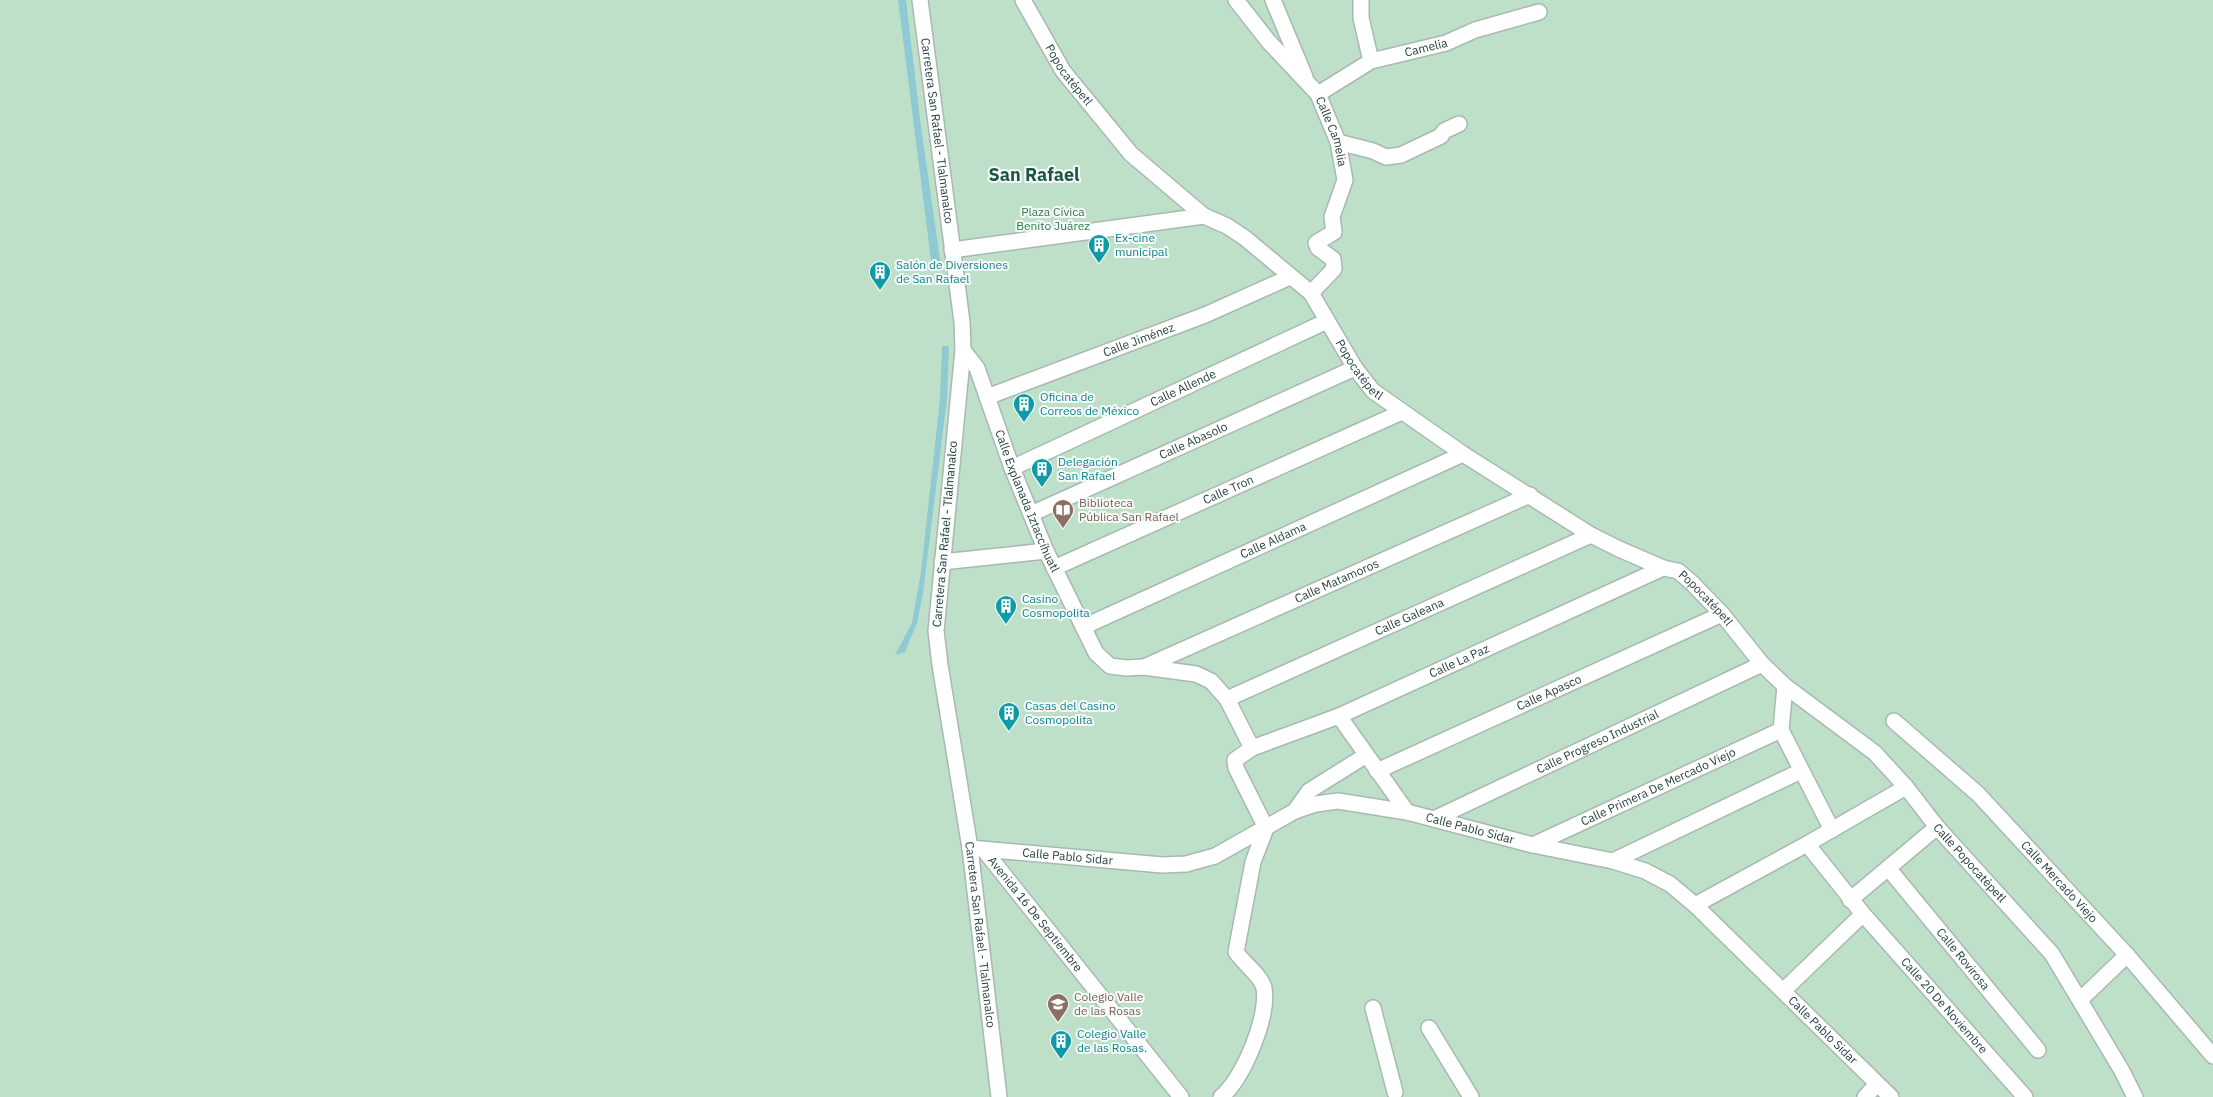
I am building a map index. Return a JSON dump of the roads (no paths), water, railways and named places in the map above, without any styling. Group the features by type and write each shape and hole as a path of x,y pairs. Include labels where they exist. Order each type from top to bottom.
{"street":[{"name":"Carretera San Rafael - Tlalmanalco","path":"920,0 962,322 963,350 936,631 940,665 977,849 999,1097"},
{"name":"Popocatépetl","path":"1023,0 1063,71 1093,110 1131,154 1204,216 1227,226 1245,238 1311,293 1355,368 1373,391 1463,454 1591,535 1619,550 1663,568 1678,571 1722,614 1762,664"},
{"name":"Calle Camelia","path":"1236,0 1269,42 1313,90 1338,142 1345,180 1332,217 1334,232 1316,243 1318,248 1333,260 1335,263 1334,269 1311,293"},
{"path":"1273,0 1313,90"},
{"path":"1360,0 1361,18 1371,61"},
{"name":"Camelia","path":"1313,90 1371,61 1446,43 1475,30 1539,12"},
{"path":"1338,142 1373,151 1386,157 1401,155 1434,140 1444,131 1459,124"},
{"path":"952,250 1204,216"},
{"name":"Calle Jiménez","path":"987,397 1205,315 1290,277"},
{"name":"Calle Allende","path":"1012,468 1328,321"},
{"name":"Calle Explanada Iztaccíhuatl","path":"963,350 977,368 1012,468 1046,550 1096,653 1110,666 1144,667 1196,674 1211,681 1227,699 1252,748"},
{"name":"Calle Abasolo","path":"1031,514 1355,368"},
{"name":"Calle Tron","path":"1054,568 1402,412"},
{"name":"Calle Aldama","path":"1083,627 1463,454"},
{"name":"Calle Matamoros","path":"1144,667 1530,495"},
{"name":"Calle Galeana","path":"1227,699 1591,535"},
{"path":"942,562 1046,550"},
{"name":"Calle La Paz","path":"1252,748 1339,716 1663,568"},
{"name":"Calle Apasco","path":"1377,771 1722,614"},
{"name":"Calle Popocatépetl","path":"1762,664 1784,686 1875,754 1906,787 1937,827 2052,954 2122,1071 2135,1097"},
{"name":"Calle Progreso Industrial","path":"1434,819 1762,664"},
{"path":"1784,686 1781,730 1832,830"},
{"path":"1339,716 1407,812"},
{"name":"Calle Mercado Viejo","path":"1894,721 1978,794 2127,955 2213,1056"},
{"name":"Calle Primera De Mercado Viejo","path":"1533,845 1781,730"},
{"path":"1221,1097 1238,1075 1250,1052 1263,1009 1264,986 1236,952 1251,871 1266,828 1236,768 1235,760 1252,748"},
{"path":"1295,811 1309,791 1366,756"},
{"path":"1613,861 1801,771"},
{"path":"1695,905 1906,787"},
{"name":"Calle Pablo Sidar","path":"977,849 1162,865 1186,864 1215,856 1295,811 1316,804 1338,802 1366,804 1407,812 1533,845 1613,861 1645,871 1670,884 1695,905 1784,990 1891,1097"},
{"path":"1850,900 1937,827"},
{"name":"Calle 20 De Noviembre","path":"1807,844 1850,900 2025,1097"},
{"name":"Avenida 16 De Septiembre","path":"977,849 1181,1097"},
{"name":"Calle Rovirosa","path":"1888,868 2038,1050"},
{"path":"1784,990 1863,914"},
{"path":"2080,999 2127,955"},
{"path":"1373,1008 1397,1095"},
{"path":"1428,1028 1471,1097"},
{"path":"1865,1097 1877,1084"}],"water":[{"path":"898,0 906,0 921,127 941,266 932,268"},
{"path":"942,346 949,346 947,399 923,593 917,623 905,652 895,655 912,623 921,572 940,399"}],"place":[{"name":"Ex-cine municipal","path":"1099,264"},
{"name":"Salón de Diversiones de San Rafael","path":"880,291"},
{"name":"Oficina de Correos de México","path":"1024,423"},
{"name":"Delegación San Rafael","path":"1042,488"},
{"name":"Biblioteca Pública San Rafael","path":"1063,529"},
{"name":"Casino Cosmopolita","path":"1006,625"},
{"name":"Casas del Casino Cosmopolita","path":"1009,732"},
{"name":"Colegio Valle de las Rosas","path":"1058,1023"},
{"name":"Colegio Valle de las Rosas.","path":"1061,1060"}],"district":[{"name":"San Rafael","path":"1034,175"}],"park label":[{"name":"Plaza Cívica Benito Juárez","path":"1053,219"}]}
